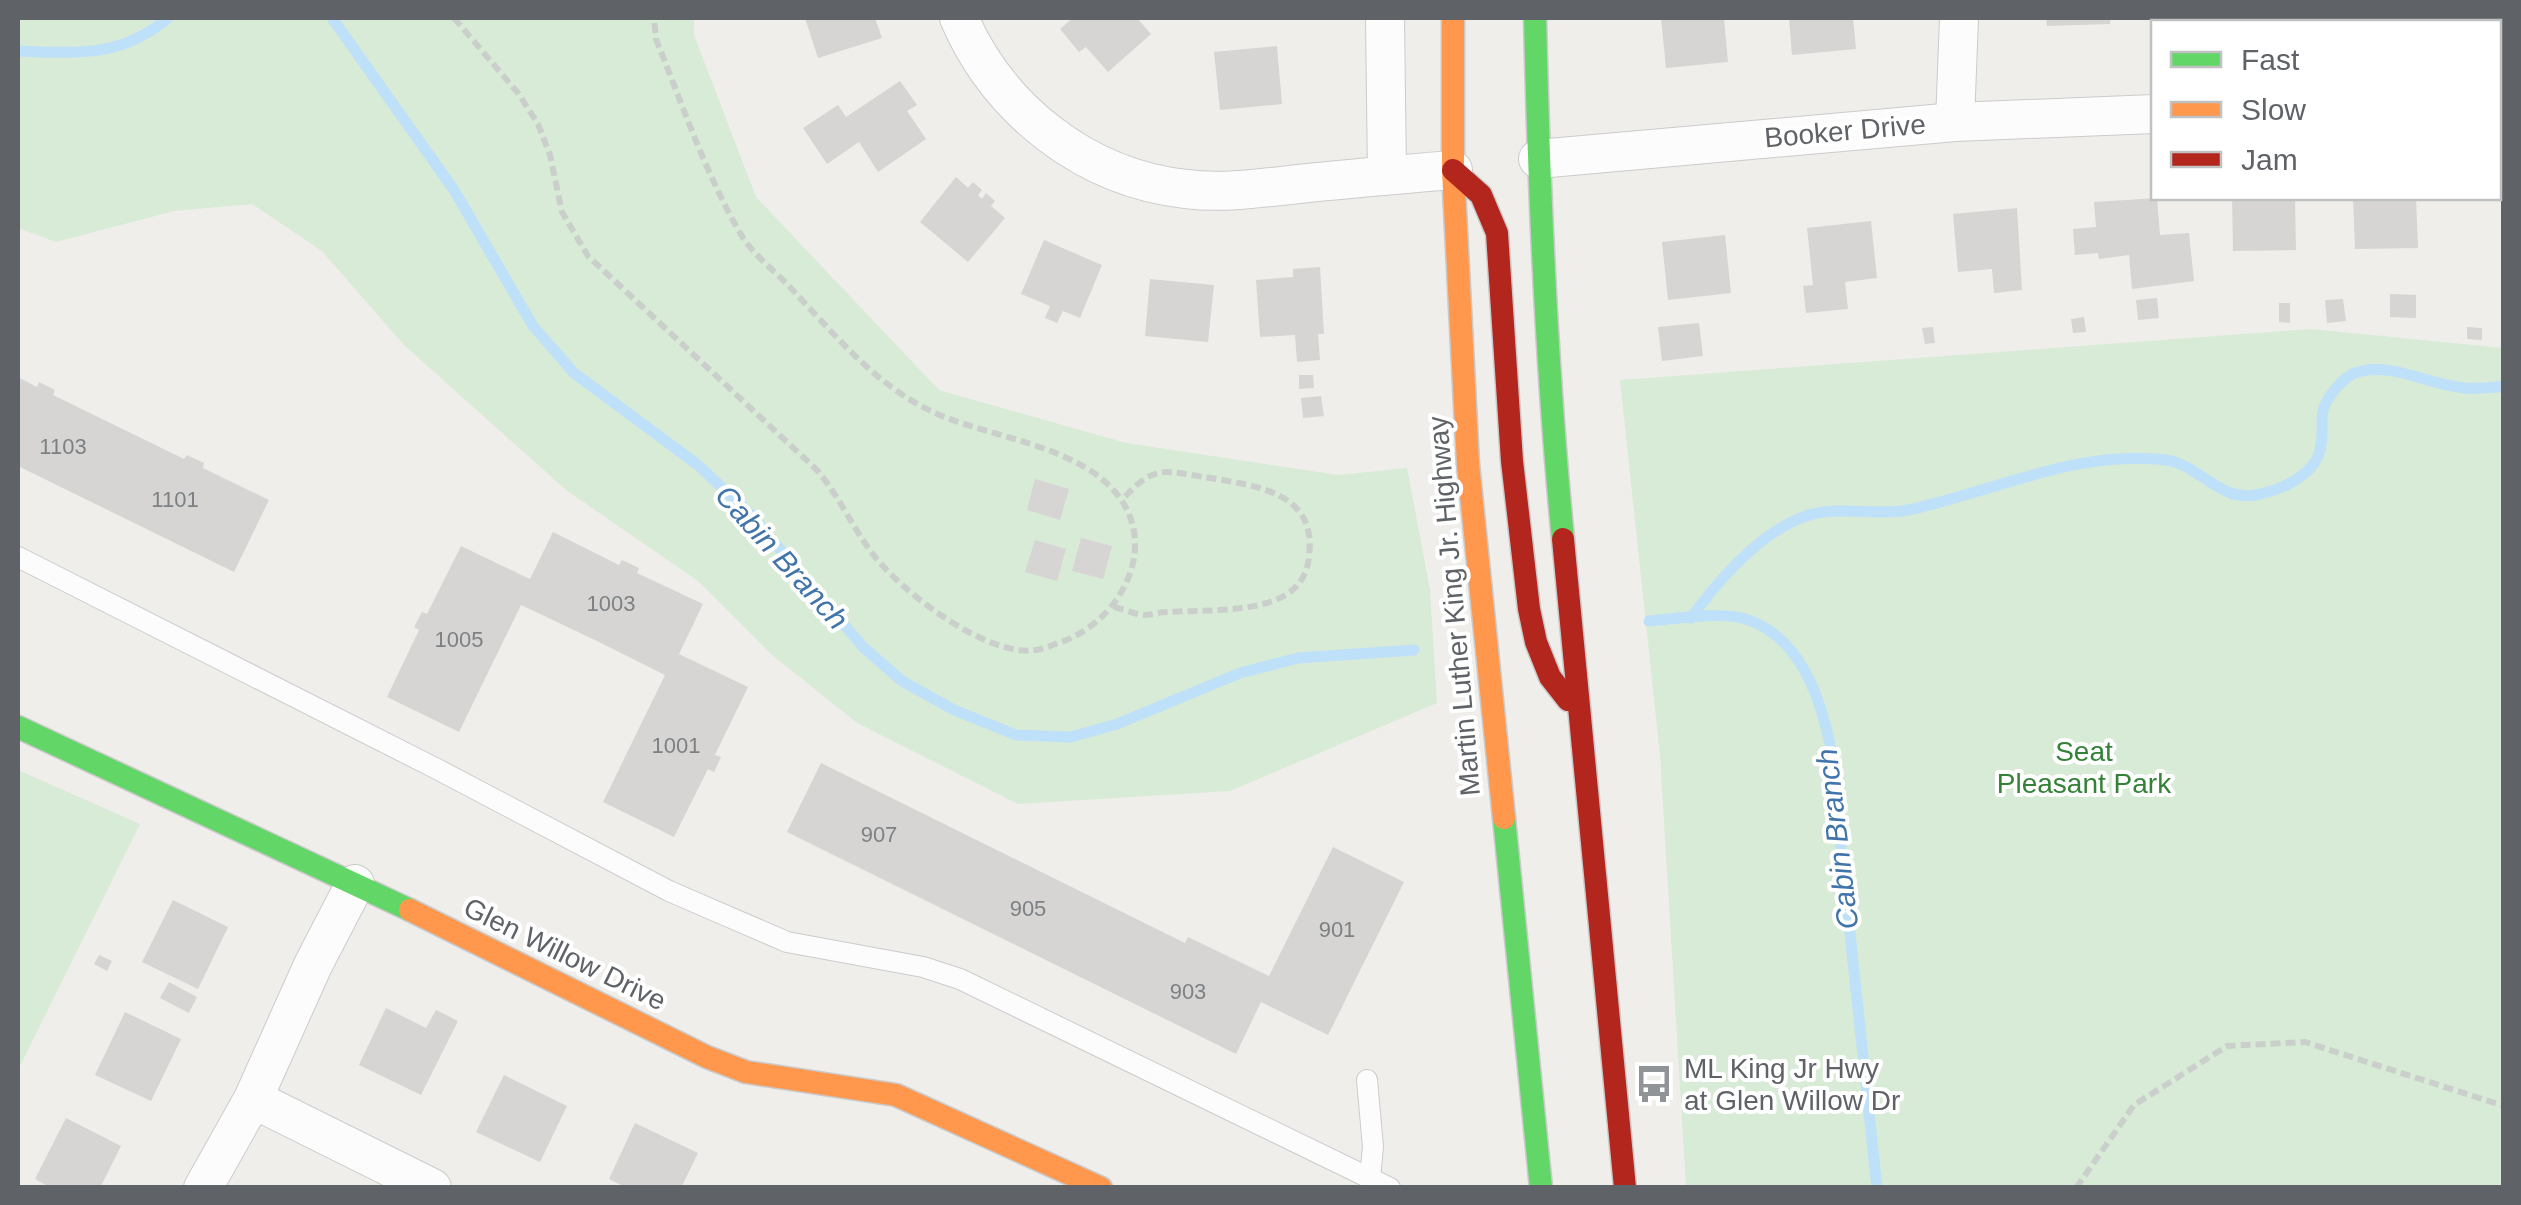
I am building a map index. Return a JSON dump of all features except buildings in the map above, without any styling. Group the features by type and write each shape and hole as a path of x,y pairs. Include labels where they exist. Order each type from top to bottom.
{"main road":[{"name":"Martin Luther King Jr. Highway","path":"1453,18 1452,170 1468,464 1541,1188"},
{"path":"1535,18 1526,158 1625,1188"},
{"path":"1452,170 1481,195 1496,233 1512,461 1529,609 1536,642 1550,677 1581,718"},
{"name":"Glen Willow Drive","path":"18,727 355,884 707,1056 746,1072 896,1095 1101,1188"}],"street":[{"path":"959,18 999,84 1032,121 1072,150 1140,181 1188,190 1248,190 1452,170"},
{"path":"1385,18 1387,175"},
{"path":"1956,122 1959,18"},
{"name":"Booker Drive","path":"1526,158 1956,122 2151,114"},
{"path":"203,1188 253,1099 313,965 355,884"},
{"path":"253,1099 432,1188"}],"lane":[{"path":"18,557 437,768 669,891 786,942 923,967 960,979 1380,1182"},
{"path":"1367,1080 1372,1147 1380,1182"}],"path":[{"path":"454,18 518,93 538,124 550,155 562,212 588,256 818,470 872,553 898,582 964,630 1003,647 1034,651 1080,636 1114,607 1133,566 1136,535 1122,500 1090,470 1065,456 930,411 872,372 742,238 709,172 656,39 654,18"},
{"path":"1114,607 1142,615 1214,613 1283,598 1298,585 1308,566 1311,540 1308,526 1296,507 1263,487 1166,471 1150,473 1122,500"},
{"path":"2076,1188 2134,1105 2227,1046 2305,1042 2504,1106"}],"green space":[{"path":"18,18 694,18 694,35 756,197 939,390 1126,443 1338,475 1407,468 1430,590 1437,703 1230,791 1018,804 857,723 771,654 698,581 566,490 404,345 322,251 252,204 174,211 56,242 18,228"},
{"name":"Seat Pleasant Park","path":"2311,329 2503,348 2503,1187 1686,1187 1660,755 1620,380"},
{"path":"18,770 140,824 18,1070"}],"waterway":[{"name":"Cabin Branch","path":"18,51 79,52 115,47 168,18"},
{"name":"Cabin Branch","path":"332,18 454,190 533,326 574,373 698,465 751,515 863,647 902,681 954,710 1016,735 1071,737 1117,724 1240,673 1298,658 1414,650"},
{"path":"1691,618 1726,574 1755,547 1786,525 1816,513 1908,510 2067,466 2133,458 2178,463 2231,493 2255,495 2285,486 2311,467 2320,450 2325,404 2353,374 2393,371 2464,388 2504,386"},
{"name":"Cabin Branch","path":"1649,621 1696,616 1742,618 1778,637 1813,687 1830,745 1877,1188"}],"traffic: fast":[{"path":"1535,18 1544,279 1563,539"},
{"path":"18,727 410,910"},
{"path":"1504,818 1541,1188"}],"traffic: slow":[{"path":"1453,18 1453,170 1468,464 1504,818"},
{"path":"410,910 707,1057 746,1072 896,1095 1101,1188"}],"traffic: jam":[{"path":"1453,170 1481,195 1497,233 1512,461 1529,609 1536,642 1550,677 1568,700"},
{"path":"1563,539 1625,1188"}],"place":[{"name":"ML King Jr Hwy at Glen Willow Dr","path":"1654,1084"}]}
